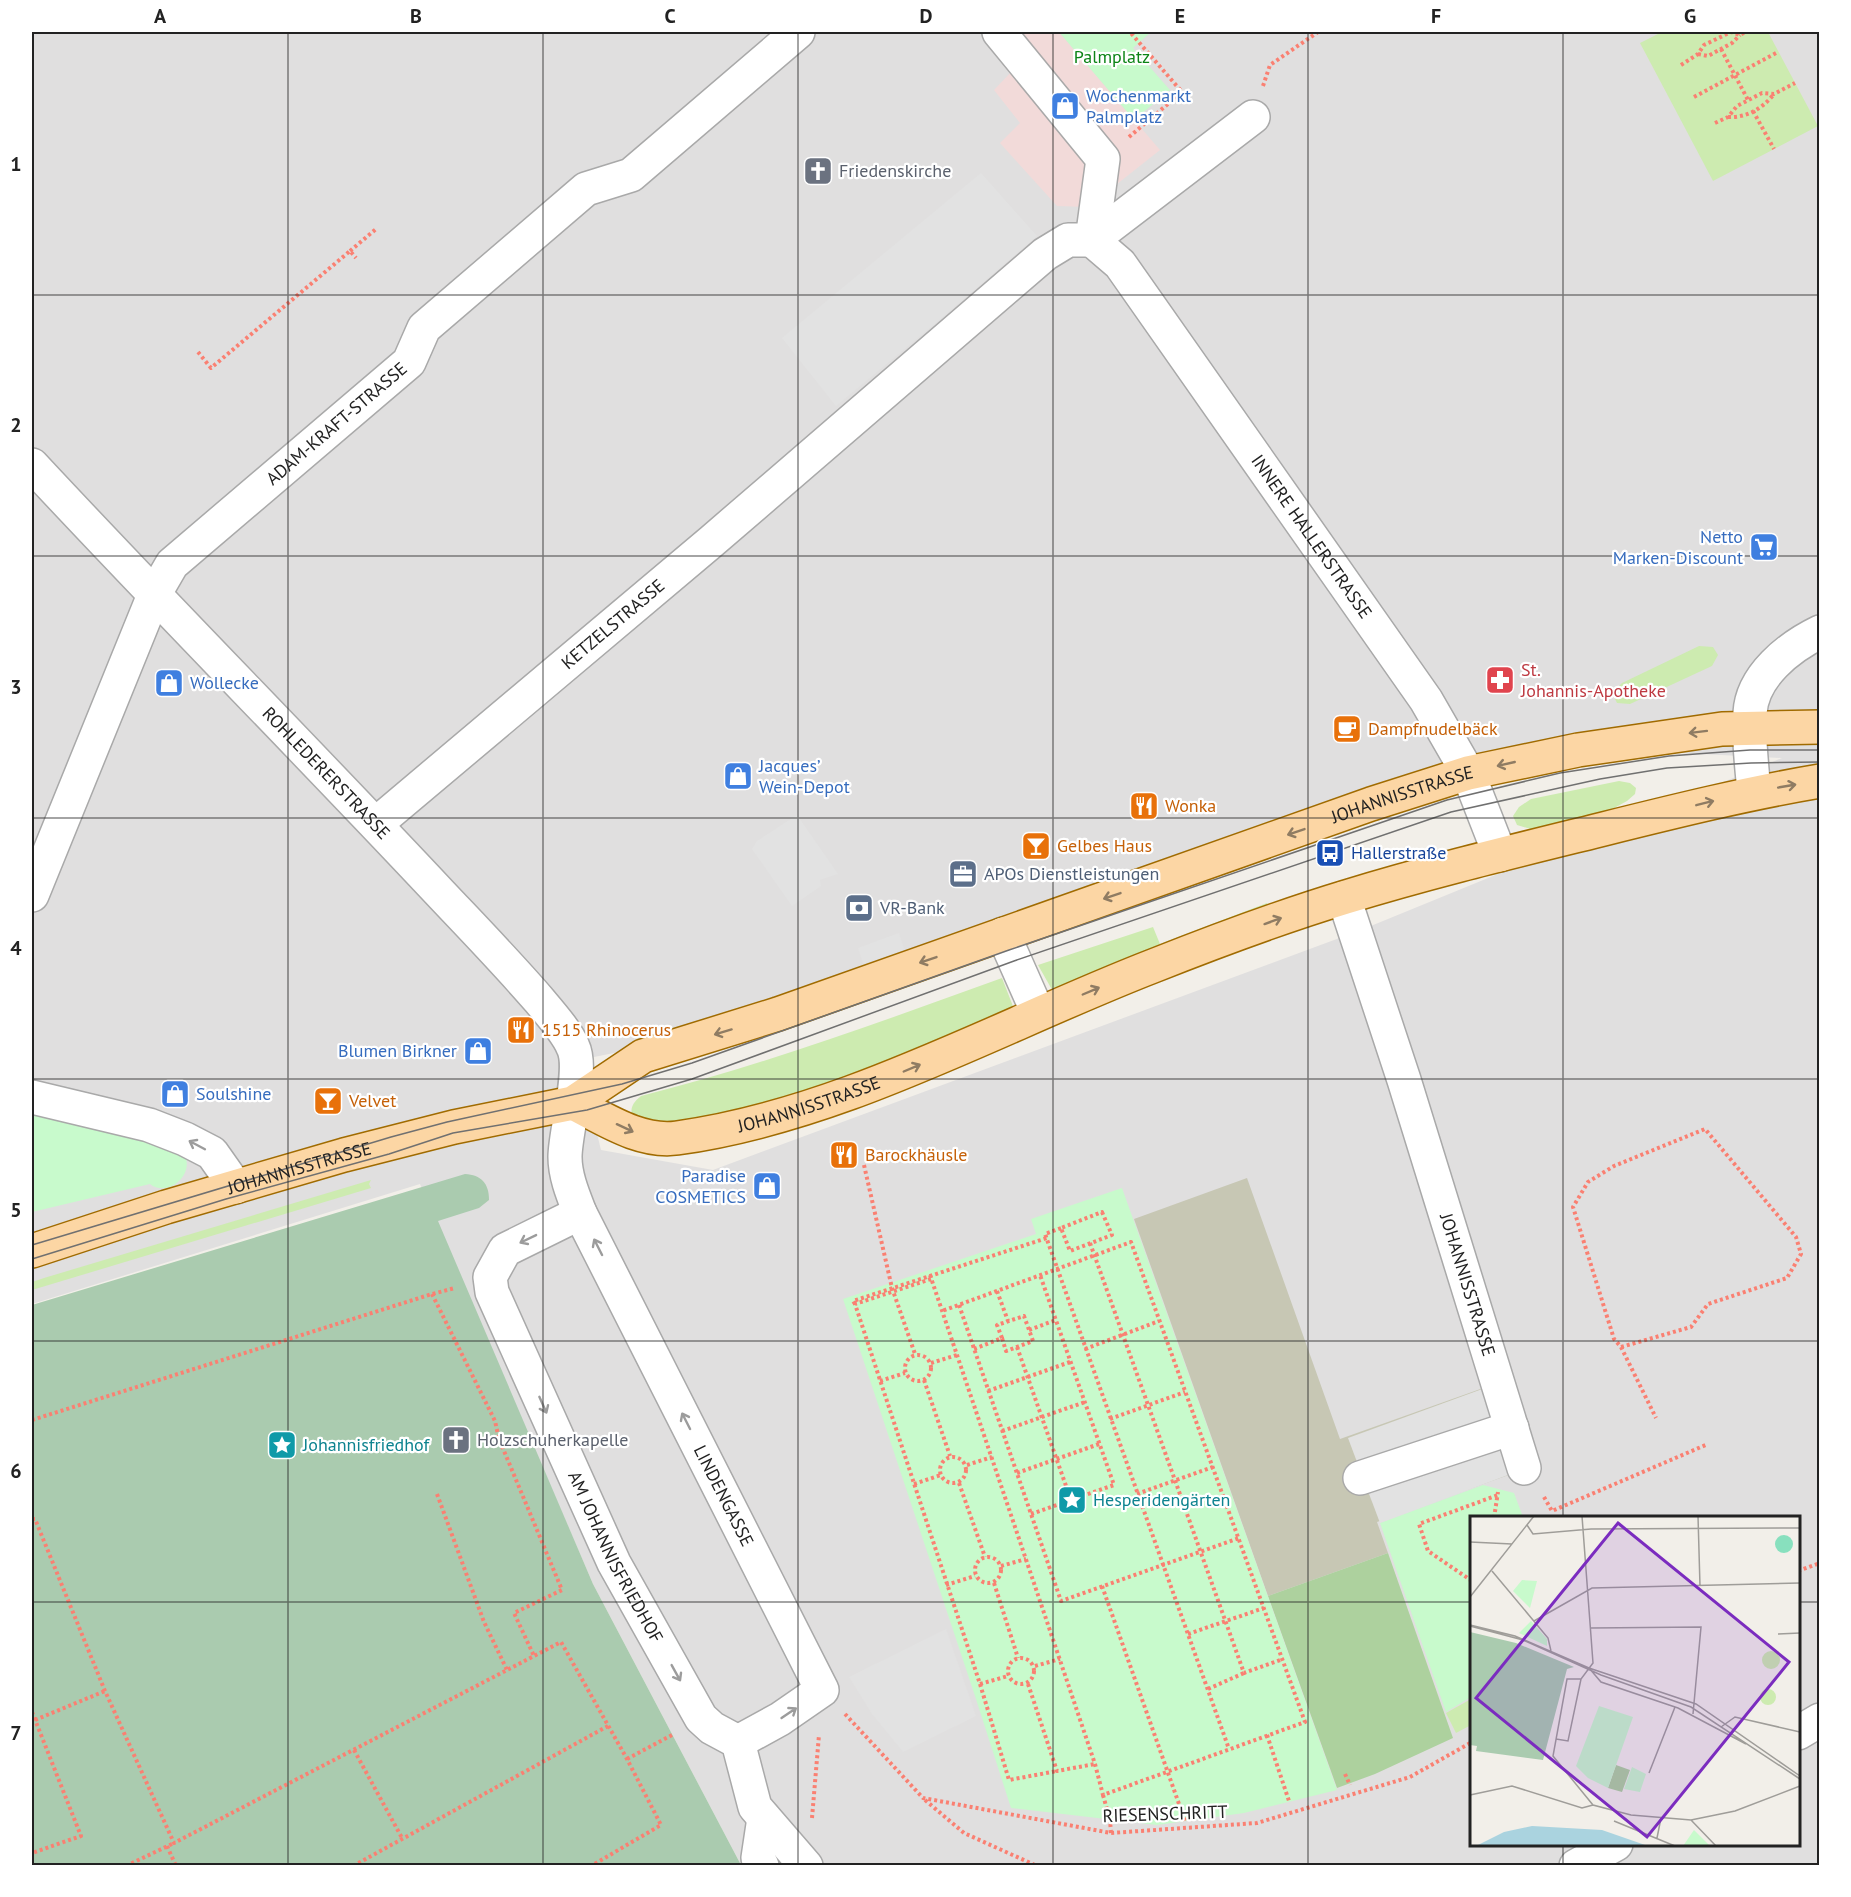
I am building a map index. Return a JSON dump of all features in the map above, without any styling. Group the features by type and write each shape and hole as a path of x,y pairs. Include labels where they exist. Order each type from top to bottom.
{"main road":[{"name":"JOHANNISSTRASSE","path":"32,1251 236,1187 410,1138 498,1117 573,1103 643,1056 738,1027 1371,804 1468,773 1524,760 1703,731 1820,728"},
{"name":"JOHANNISSTRASSE","path":"573,1103 647,1139 674,1139 731,1128 813,1107 1163,962 1288,915 1500,855 1754,792 1820,781"}],"street":[{"name":"ADAM-KRAFT-STRASSE","path":"32,895 154,595 172,564 409,362 424,328 586,189 631,175 798,32"},
{"path":"999,32 1103,159 1092,240"},
{"path":"1092,240 1253,117"},
{"name":"KETZELSTRASSE","path":"376,824 851,422 1045,254 1068,240 1092,240"},
{"name":"INNERE HALLERSTRASSE","path":"1092,240 1127,273 1426,700 1468,773 1500,855"},
{"name":"ROHLEDERERSTRASSE","path":"32,465 522,980 574,1047 576,1069 573,1103"},
{"path":"1754,792 1749,712 1754,695 1767,673 1789,650 1820,632"},
{"name":"JOHANNISSTRASSE","path":"1344,898 1408,1092 1524,1468"},
{"path":"1003,934 1038,1013"},
{"path":"32,1097 149,1125 186,1140 212,1153 236,1187"},
{"path":"490,1277 505,1250 580,1213 569,1183 565,1158 573,1103"},
{"name":"LINDENGASSE","path":"580,1213 822,1690"},
{"name":"AM JOHANNISFRIEDHOF","path":"490,1277 492,1292 614,1563 701,1718 712,1728 738,1742"},
{"path":"1360,1478 1512,1428"},
{"path":"800,1858 755,1807 738,1742 780,1719 822,1690"},
{"path":"1800,1731 1820,1720"},
{"path":"762,1866 758,1858 764,1818"},
{"path":"1576,1866 1614,1846"}],"path":[{"path":"1103,159 1182,92 1130,32"},
{"path":"1253,117 1270,65 1318,32"},
{"path":"1712,32 1716,39"},
{"path":"1681,65 1698,54 1704,45 1731,32 1740,34"},
{"path":"1698,54 1708,56 1732,43 1745,32"},
{"path":"1721,49 1748,100"},
{"path":"1695,97 1778,52"},
{"path":"1715,123 1728,117 1740,117 1766,105 1774,94 1795,83"},
{"path":"1728,117 1737,106 1762,93 1774,94"},
{"path":"1753,111 1774,149"},
{"path":"198,352 211,368 376,230"},
{"path":"350,251 356,258"},
{"path":"1621,1347 1691,1327 1708,1304 1787,1278 1801,1254 1796,1237 1705,1129 1614,1166 1588,1182 1573,1207 1614,1339 1621,1347 1656,1418"},
{"path":"864,1165 892,1290 915,1354"},
{"path":"1061,1228 1070,1251 1112,1235 1102,1212 1045,1234 1230,1749"},
{"path":"1047,1238 892,1290 853,1300 980,1684 1009,1780 1095,1764"},
{"path":"942,1311 1131,1242 1305,1722 1102,1796"},
{"path":"1090,1244 1244,1673"},
{"path":"1031,1514 1114,1485 1040,1275"},
{"path":"32,1420 490,1277"},
{"path":"930,1277 1095,1764 1110,1820 1111,1833"},
{"path":"998,1291 1008,1322"},
{"path":"432,1294 495,1421 499,1439 562,1590 514,1613 534,1656"},
{"path":"959,1305 1061,1600 1239,1538"},
{"path":"1024,1316 1033,1341 1006,1351 997,1325 1008,1322 1024,1316"},
{"path":"1029,1329 1056,1320"},
{"path":"1085,1349 1159,1321"},
{"path":"974,1349 1002,1338"},
{"path":"1017,1347 1071,1500"},
{"path":"915,1354 925,1356 931,1363 931,1373 924,1380 916,1382 909,1379 904,1365 908,1358 915,1354"},
{"path":"931,1363 957,1355"},
{"path":"988,1391 1070,1362"},
{"path":"880,1381 905,1373"},
{"path":"924,1380 950,1456"},
{"path":"1110,1419 1185,1392"},
{"path":"1002,1431 1085,1402"},
{"path":"1017,1473 1099,1444"},
{"path":"1524,1468 1552,1511 1708,1444"},
{"path":"950,1456 960,1458 967,1465 966,1475 959,1483 952,1484 945,1481 941,1475 940,1467 950,1456"},
{"path":"967,1465 992,1457"},
{"path":"1137,1494 1212,1467"},
{"path":"914,1484 941,1475"},
{"path":"959,1483 985,1557"},
{"path":"437,1494 487,1628 507,1670"},
{"path":"1470,1580 1428,1551 1419,1524 1498,1495"},
{"path":"32,1520 35,1519 105,1690 174,1843"},
{"path":"985,1557 995,1558 1001,1566 1001,1576 994,1583 986,1584 975,1576 974,1568 978,1560 985,1557"},
{"path":"1001,1566 1026,1558"},
{"path":"1800,1570 1820,1563"},
{"path":"946,1585 975,1576"},
{"path":"994,1583 1018,1658"},
{"path":"1102,1586 1185,1821"},
{"path":"1188,1634 1264,1608"},
{"path":"126,1866 561,1642 661,1825 591,1866"},
{"path":"1018,1658 1028,1659 1035,1666 1034,1677 1028,1684 1020,1685 1008,1676 1008,1668 1012,1661 1018,1658"},
{"path":"1035,1666 1060,1659"},
{"path":"1208,1689 1283,1659"},
{"path":"980,1684 1008,1676"},
{"path":"1028,1684 1057,1772"},
{"path":"35,1720 105,1690"},
{"path":"822,1690 923,1798 964,1833 1037,1866"},
{"path":"812,1819 822,1690"},
{"path":"32,1712 81,1836 32,1853"},
{"path":"627,1760 701,1718"},
{"path":"353,1866 608,1726"},
{"path":"1267,1736 1289,1801"},
{"name":"RIESENSCHRITT","path":"923,1798 1111,1833 1257,1823 1410,1777 1470,1743"},
{"path":"354,1750 402,1838"},
{"path":"1345,1774 1350,1785"},
{"path":"167,1846 176,1866"}],"shaded area":[{"path":"32,32 1819,32 1819,1865 741,1865 593,1584 420,1184 32,1304","holes":["1523,745 1782,758 1361,930 713,1170 601,1150 579,1060 629,1050 1283,823"]},
{"name":"Wochenmarkt Palmplatz","path":"983,32 1059,32 1160,150 1088,207 1057,206 1000,143 1020,123 994,90 1014,69"},
{"path":"981,173 1037,236 836,406 782,338"},
{"path":"797,815 838,874 820,880 821,886 792,906 752,849 757,841"},
{"path":"899,933 907,958 866,972 858,948"},
{"path":"1247,1178 1340,1439 1486,1387 1517,1472 1377,1522 1388,1553 1268,1596 1134,1219"},
{"path":"1485,1388 1516,1472 1380,1523 1348,1438"},
{"path":"946,1629 976,1716 903,1752 872,1714 849,1677"}],"green space":[{"name":"Palmplatz","path":"1059,32 1151,32 1133,48 1170,90 1134,120"},
{"path":"1662,32 1768,32 1818,126 1713,181 1640,43"},
{"path":"1699,646 1713,647 1718,655 1712,666 1630,704 1617,703 1612,693 1622,683"},
{"path":"1619,781 1630,783 1636,788 1635,794 1627,801 1594,819 1537,831 1517,825 1513,816 1519,807 1531,799"},
{"path":"1267,903 1270,912 1055,995 1038,965 1153,927 1160,944"},
{"path":"1002,978 1016,1014 813,1100 640,1127 632,1115 632,1108 641,1096 733,1071"},
{"path":"32,1108 128,1131 184,1154 187,1162 186,1170 178,1182 164,1188 157,1188 150,1184 32,1212"},
{"name":"Johannisfriedhof","path":"465,1174 476,1176 483,1181 488,1189 489,1200 479,1208 438,1221 593,1584 741,1865 32,1865 32,1305"},
{"path":"371,1180 369,1184 371,1188 32,1290 32,1282 44,1278"},
{"name":"Hesperidengärten","path":"1122,1188 1337,1790 1244,1813 1157,1825 1011,1808 843,1299 1036,1234 1031,1219"},
{"path":"1483,1485 1514,1493 1523,1516 1470,1516 1470,1698 1446,1712 1380,1523"},
{"path":"1388,1553 1453,1738 1375,1774 1337,1788 1268,1596"},
{"path":"1470,1700 1470,1726 1456,1733 1446,1713"}],"tram line":[{"path":"32,1245 391,1137 447,1122 622,1084 692,1063 1009,950 1447,800 1560,773 1669,756 1750,750 1820,750"},
{"path":"32,1259 226,1199 389,1154 453,1133 587,1110 692,1079 1014,961 1451,812 1600,779 1667,768 1820,762"}],"place":[{"name":"Wochenmarkt Palmplatz","path":"1065,106"},
{"name":"Friedenskirche","path":"818,171"},
{"name":"Netto Marken-Discount","path":"1764,547"},
{"name":"St. Johannis-Apotheke","path":"1500,680"},
{"name":"Wollecke","path":"169,683"},
{"name":"Dampfnudelbäck","path":"1347,729"},
{"name":"Jacques’ Wein-Depot","path":"738,776"},
{"name":"Wonka","path":"1144,806"},
{"name":"Gelbes Haus","path":"1036,846"},
{"name":"Hallerstraße","path":"1330,853"},
{"name":"APOs Dienstleistungen","path":"963,874"},
{"name":"VR-Bank","path":"859,908"},
{"name":"1515 Rhinocerus","path":"521,1030"},
{"name":"Blumen Birkner","path":"478,1051"},
{"name":"Soulshine","path":"175,1094"},
{"name":"Velvet","path":"328,1101"},
{"name":"Barockhäusle","path":"844,1155"},
{"name":"Paradise COSMETICS","path":"767,1186"},
{"name":"Holzschuherkapelle","path":"456,1440"},
{"name":"Johannisfriedhof","path":"282,1445"},
{"name":"Hesperidengärten","path":"1072,1500"}]}
